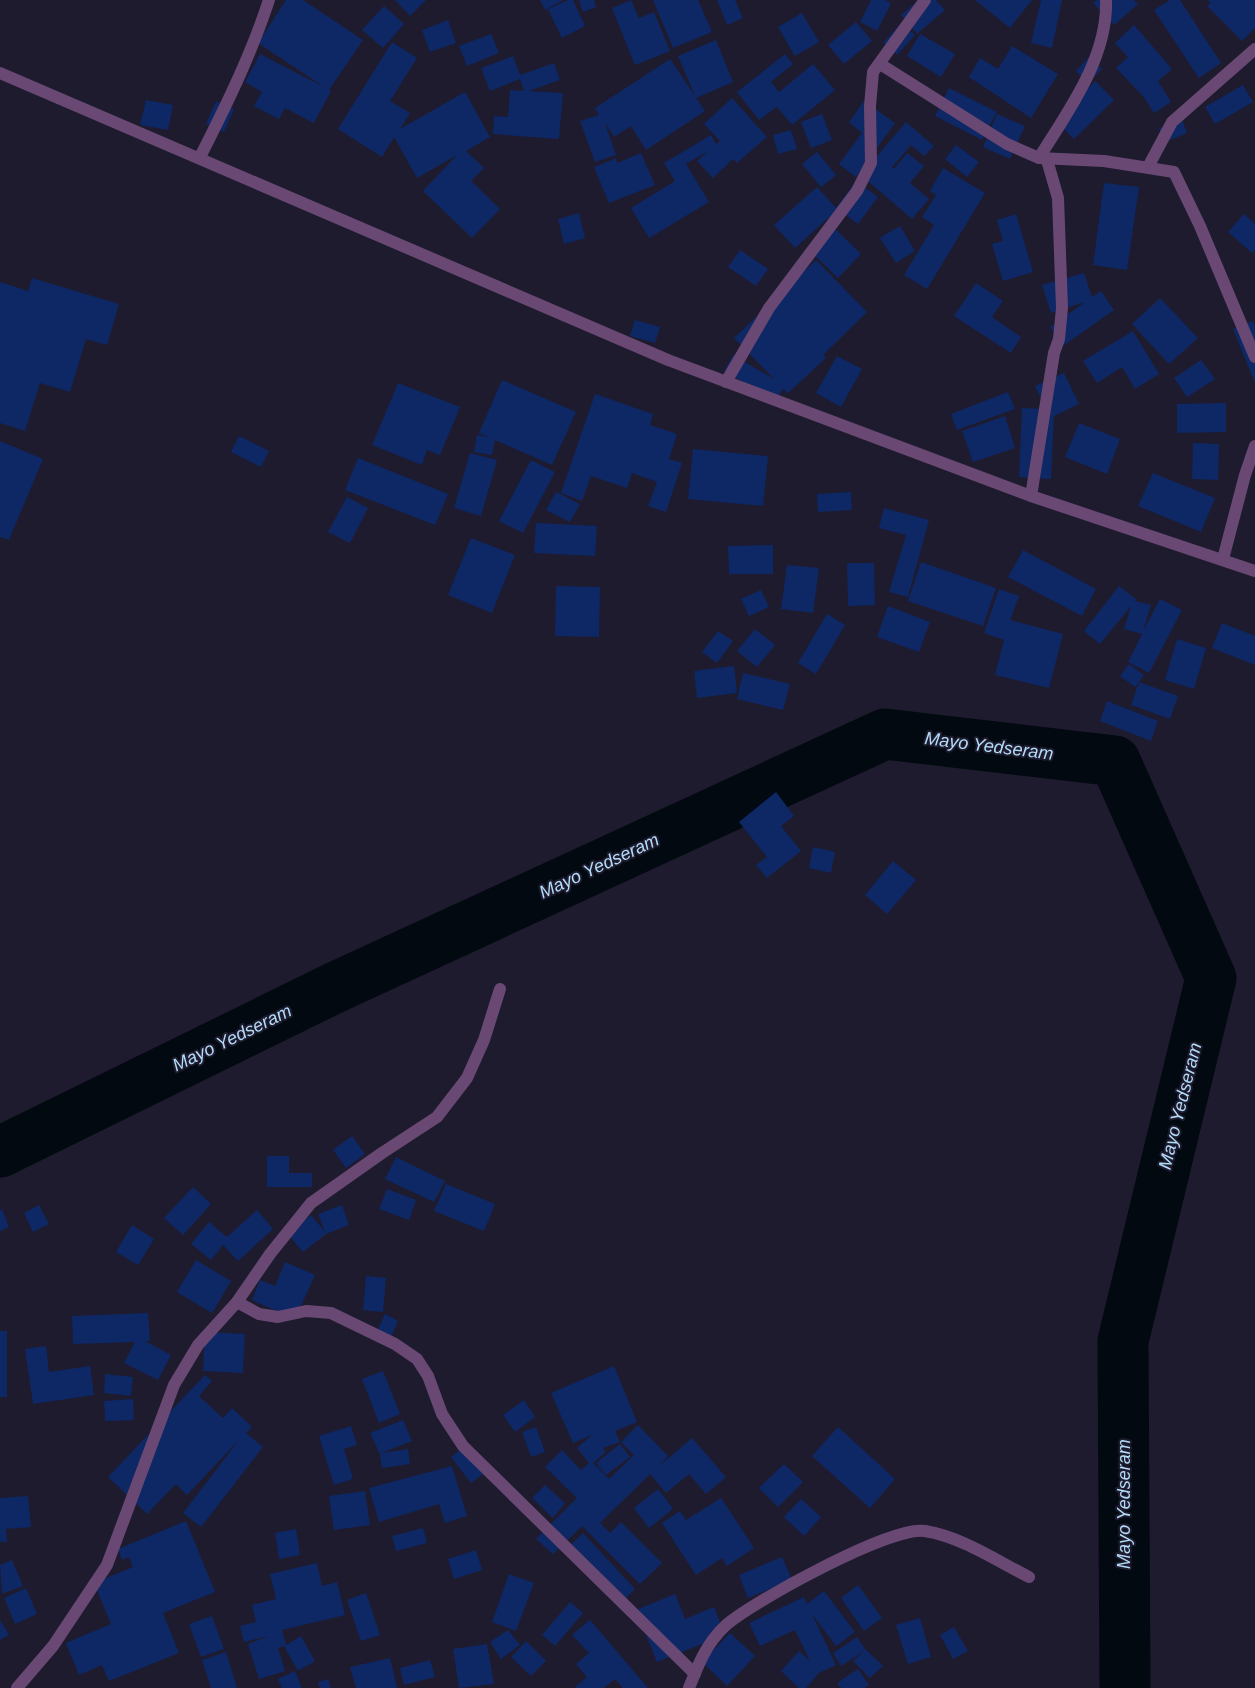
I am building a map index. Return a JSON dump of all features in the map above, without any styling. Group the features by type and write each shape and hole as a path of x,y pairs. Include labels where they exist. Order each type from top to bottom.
{"street":[{"path":"200,157 232,95 269,0"},
{"path":"726,382 769,308 857,191 871,163 870,106 873,72 925,0"},
{"path":"1031,496 1054,353 1059,339 1062,308 1058,198 1043,159 1089,72 1102,34 1106,0"},
{"path":"1148,167 1172,122 1255,49"},
{"path":"880,64 1007,144 1043,159 1077,159 1148,167 1174,172 1200,226 1255,357"},
{"path":"0,73 200,157 668,360 1031,496 1255,571"},
{"path":"1223,560 1245,475 1255,446"},
{"path":"17,1688 53,1646 107,1565 174,1385 198,1345 237,1302 270,1254 311,1203 382,1153 437,1118 467,1078 484,1040 500,989"},
{"path":"237,1302 259,1314 278,1317 306,1311 331,1313 395,1344 417,1359 428,1376 442,1414 463,1446 695,1674"},
{"path":"689,1688 702,1654 725,1626 765,1599 886,1537 924,1530 956,1540 1029,1578"}],"building":[{"path":"286,0 303,0 363,40 329,90 331,91 314,123 285,108 279,119 254,106 262,92 245,82 260,54 324,87 258,43"},
{"path":"395,0 426,0 410,16"},
{"path":"540,0 563,0 545,10"},
{"path":"568,0 573,0 585,26 562,38 548,9"},
{"path":"579,0 594,0 596,7 583,12"},
{"path":"631,0 639,18 654,12 670,51 635,65 612,8"},
{"path":"653,0 698,0 712,32 673,48"},
{"path":"717,0 735,0 743,18 727,25"},
{"path":"871,0 885,0 891,3 877,31 860,22"},
{"path":"919,0 936,0 945,10 917,34 901,15"},
{"path":"975,0 1032,0 1010,28"},
{"path":"1041,0 1062,0 1052,48 1031,43"},
{"path":"1097,0 1134,0 1138,4 1114,25 1093,3"},
{"path":"1170,0 1180,0 1221,63 1199,78 1154,10"},
{"path":"1207,0 1255,0 1255,28 1242,41 1207,6 1211,3"},
{"path":"384,6 404,24 383,48 362,30"},
{"path":"802,13 819,42 795,56 778,27"},
{"path":"448,20 456,43 430,52 422,30"},
{"path":"856,22 872,41 844,64 828,45"},
{"path":"901,23 915,35 897,55 883,43"},
{"path":"1134,25 1172,69 1158,81 1171,102 1154,113 1143,96 1116,68 1128,57 1115,43"},
{"path":"491,34 499,53 467,66 459,46"},
{"path":"920,34 955,54 941,77 907,56"},
{"path":"716,40 733,82 696,98 705,111 646,150 631,126 614,137 605,123 616,155 595,162 580,121 599,115 595,108 670,59 695,96 678,56"},
{"path":"392,42 417,58 390,101 410,113 400,129 465,92 490,137 466,151 484,168 471,181 500,209 472,238 423,191 457,155 417,178 394,137 382,157 338,129"},
{"path":"1012,46 1058,74 1031,118 969,77 980,58 998,69"},
{"path":"785,54 793,64 771,82 779,92 813,64 835,90 792,125 777,107 759,120 737,92"},
{"path":"513,56 520,75 554,63 560,80 529,91 563,93 559,139 493,134 494,116 508,117 510,90 524,91 520,79 490,91 481,68"},
{"path":"1089,57 1102,69 1088,83 1076,71"},
{"path":"1095,81 1114,100 1074,139 1056,121"},
{"path":"1243,85 1253,102 1215,124 1205,107"},
{"path":"949,88 997,112 982,140 935,116"},
{"path":"732,98 767,137 737,163 733,159 713,178 697,161 708,151 686,164 709,202 649,238 631,208 675,181 664,163 711,135 716,144 720,141 704,124"},
{"path":"146,100 173,105 168,130 140,125"},
{"path":"216,101 234,109 224,132 206,124"},
{"path":"864,101 895,123 856,177 839,164 862,133 849,122"},
{"path":"822,114 832,140 811,148 801,122"},
{"path":"997,114 1025,126 1010,159 983,147"},
{"path":"1182,119 1187,133 1165,142 1159,128"},
{"path":"906,122 934,146 924,156 911,145 892,167 894,169 907,153 924,166 910,183 929,199 912,219 861,175"},
{"path":"791,130 797,149 778,154 773,135"},
{"path":"956,145 979,162 967,177 945,159"},
{"path":"817,152 836,175 821,187 802,164"},
{"path":"641,153 655,185 609,203 594,167 616,158 617,163"},
{"path":"943,168 985,193 927,289 904,275 934,225 922,217 936,195 930,191"},
{"path":"856,181 878,197 858,224 838,209 795,248 774,225 817,187 836,208"},
{"path":"1104,183 1139,187 1127,270 1093,265"},
{"path":"579,213 585,238 564,244 558,219"},
{"path":"1016,214 1033,272 1003,281 992,244 1003,241 997,220"},
{"path":"1244,214 1255,224 1255,250 1252,253 1228,232"},
{"path":"830,224 861,254 838,278 807,248"},
{"path":"900,226 915,251 896,263 880,238"},
{"path":"740,250 768,269 756,286 728,267"},
{"path":"816,260 867,312 823,355 826,358 788,393 783,389 776,401 724,371 733,355 774,379 734,338"},
{"path":"1084,273 1092,297 1101,291 1114,310 1063,346 1050,327 1085,302 1051,313 1042,285"},
{"path":"32,278 119,304 107,345 86,339 70,392 40,383 25,431 0,423 0,282 28,291"},
{"path":"976,283 1003,301 992,317 1021,337 1011,353 954,316"},
{"path":"1160,298 1198,338 1169,364 1132,324"},
{"path":"635,320 660,327 655,343 630,336"},
{"path":"1253,321 1255,327 1255,383 1233,329"},
{"path":"1133,331 1159,374 1135,389 1122,367 1097,383 1083,361"},
{"path":"837,356 862,369 841,407 816,393"},
{"path":"1201,360 1215,379 1187,397 1174,378"},
{"path":"1064,373 1079,404 1054,416 1051,479 1019,477 1022,408 1046,409 1035,386"},
{"path":"502,380 576,412 552,465 495,440 492,455 474,452 477,435 489,437 479,433"},
{"path":"398,383 460,407 440,455 427,450 422,465 372,445"},
{"path":"1008,392 1015,409 957,430 951,414"},
{"path":"595,394 653,414 650,425 677,434 669,459 682,463 666,512 648,506 657,482 632,473 627,488 591,476 582,501 561,493"},
{"path":"1226,403 1226,432 1177,433 1177,404"},
{"path":"1005,416 1015,448 973,462 962,431"},
{"path":"1079,423 1120,439 1107,474 1065,457"},
{"path":"239,436 269,451 261,467 231,452"},
{"path":"0,441 43,459 9,540 0,537"},
{"path":"1193,443 1219,444 1218,480 1192,479"},
{"path":"693,449 768,456 763,506 688,499"},
{"path":"470,453 497,460 481,516 454,508"},
{"path":"358,458 448,494 435,525 345,490"},
{"path":"531,460 555,472 523,533 499,521"},
{"path":"1153,473 1215,498 1201,532 1138,506"},
{"path":"556,492 580,504 570,522 546,510"},
{"path":"851,492 852,510 818,512 817,494"},
{"path":"347,497 368,508 350,543 328,532"},
{"path":"884,508 929,520 908,597 889,592 906,535 879,528"},
{"path":"536,523 597,526 595,556 534,553"},
{"path":"471,538 515,555 492,613 448,595"},
{"path":"773,545 773,574 729,574 728,546"},
{"path":"1023,550 1096,589 1082,616 1008,577"},
{"path":"921,562 996,588 983,626 908,601"},
{"path":"847,563 874,563 875,605 848,606"},
{"path":"787,565 819,568 813,613 781,609"},
{"path":"556,586 600,587 599,637 555,636"},
{"path":"1119,586 1136,599 1135,601 1151,605 1143,631 1160,599 1182,610 1149,673 1128,662 1142,634 1124,629 1131,606 1100,644 1084,631"},
{"path":"999,589 1019,596 1010,620 1063,634 1049,688 995,675 1004,640 984,633"},
{"path":"761,590 769,607 749,616 741,599"},
{"path":"888,606 930,622 919,652 877,637"},
{"path":"827,614 845,625 816,674 798,663"},
{"path":"1222,623 1255,636 1255,665 1212,648"},
{"path":"755,629 775,645 757,667 737,651"},
{"path":"718,631 733,641 717,663 702,652"},
{"path":"1177,639 1206,648 1194,689 1165,680"},
{"path":"1129,664 1144,675 1135,687 1120,676"},
{"path":"734,666 737,693 697,698 694,671"},
{"path":"743,673 790,684 783,710 737,699"},
{"path":"1139,682 1178,696 1170,719 1131,705"},
{"path":"1107,701 1158,721 1151,741 1100,721"},
{"path":"776,792 794,816 781,826 801,851 767,878 756,865 767,857 739,822"},
{"path":"813,847 835,852 831,873 809,868"},
{"path":"893,861 916,880 887,914 865,895"},
{"path":"352,1136 365,1154 346,1168 333,1150"},
{"path":"267,1156 289,1156 289,1173 312,1173 312,1187 267,1187"},
{"path":"396,1157 445,1181 434,1202 385,1179"},
{"path":"446,1184 495,1204 484,1231 434,1211"},
{"path":"193,1187 211,1204 183,1235 164,1218"},
{"path":"387,1189 416,1200 409,1220 379,1209"},
{"path":"39,1205 49,1224 33,1232 24,1213"},
{"path":"342,1205 349,1225 326,1234 303,1252 288,1234 311,1215 325,1232 318,1214"},
{"path":"2,1209 9,1227 0,1231 0,1210"},
{"path":"257,1210 273,1229 238,1261 223,1245 211,1260 191,1244 209,1222 227,1237"},
{"path":"132,1225 154,1239 138,1265 116,1252"},
{"path":"196,1260 231,1281 212,1313 177,1292"},
{"path":"285,1262 315,1275 295,1319 252,1300 260,1280 275,1286"},
{"path":"366,1276 386,1278 383,1312 363,1310"},
{"path":"148,1313 150,1341 145,1341 171,1355 158,1380 124,1363 135,1342 73,1344 72,1316"},
{"path":"385,1314 398,1321 387,1346 373,1340"},
{"path":"0,1331 7,1331 7,1397 0,1397"},
{"path":"205,1332 245,1334 243,1373 203,1371"},
{"path":"46,1346 49,1372 90,1366 94,1395 33,1404 25,1349"},
{"path":"614,1366 637,1422 615,1431 620,1442 603,1448 606,1452 593,1463 609,1479 634,1455 621,1442 638,1425 668,1456 658,1467 692,1438 726,1477 706,1494 689,1474 666,1493 650,1474 600,1523 610,1533 621,1522 662,1563 640,1584 582,1526 553,1554 536,1539 577,1498 545,1467 562,1450 581,1470 589,1463 577,1448 592,1435 573,1443 551,1393"},
{"path":"383,1371 400,1414 379,1423 362,1379"},
{"path":"105,1374 133,1377 131,1396 104,1393"},
{"path":"205,1375 212,1381 199,1396 223,1418 232,1408 252,1427 246,1433 263,1447 201,1527 183,1513 239,1440 187,1495 176,1484 147,1514 108,1477"},
{"path":"133,1399 134,1420 105,1421 104,1401"},
{"path":"524,1400 535,1417 515,1432 503,1415"},
{"path":"403,1420 412,1441 382,1453 408,1449 410,1464 382,1468 380,1454 370,1433"},
{"path":"351,1426 357,1445 344,1449 353,1479 334,1485 319,1436"},
{"path":"536,1427 545,1452 531,1457 522,1432"},
{"path":"838,1427 895,1479 870,1508 812,1456"},
{"path":"620,1444 630,1457 606,1475 596,1463"},
{"path":"463,1448 483,1474 471,1483 451,1457"},
{"path":"784,1464 803,1482 778,1507 759,1488"},
{"path":"452,1466 467,1516 445,1523 439,1504 379,1522 369,1488"},
{"path":"545,1485 565,1503 553,1518 532,1498"},
{"path":"658,1489 673,1509 649,1528 634,1508"},
{"path":"365,1491 370,1525 334,1530 329,1496"},
{"path":"28,1496 31,1527 6,1529 7,1542 0,1542 0,1498"},
{"path":"721,1498 754,1548 727,1566 722,1558 696,1575 662,1523 680,1511 686,1520"},
{"path":"801,1499 821,1517 804,1536 784,1517"},
{"path":"186,1521 215,1592 163,1613 179,1653 109,1681 102,1665 79,1675 66,1643 111,1624 94,1583 133,1567 129,1557 122,1560 118,1549"},
{"path":"423,1528 427,1543 396,1551 392,1536"},
{"path":"296,1529 300,1555 279,1559 275,1533"},
{"path":"583,1533 635,1589 619,1605 567,1548"},
{"path":"476,1550 482,1570 454,1579 448,1559"},
{"path":"782,1557 792,1580 748,1598 739,1575"},
{"path":"12,1560 23,1586 2,1594 0,1565"},
{"path":"317,1563 322,1586 337,1582 345,1615 282,1630 286,1645 301,1636 315,1661 298,1671 284,1646 278,1648 285,1671 259,1679 248,1644 269,1636 244,1642 240,1626 256,1622 252,1605 276,1599 270,1574"},
{"path":"509,1574 534,1583 516,1631 492,1622"},
{"path":"858,1585 882,1618 864,1631 841,1598"},
{"path":"26,1588 37,1614 15,1624 4,1598"},
{"path":"824,1591 855,1632 836,1646 812,1614 836,1665 819,1673 806,1688 799,1688 781,1671 799,1651 810,1661 795,1630 760,1646 749,1623 804,1597 807,1604"},
{"path":"366,1593 380,1635 361,1641 347,1600"},
{"path":"675,1594 685,1619 714,1607 725,1635 657,1662 636,1610"},
{"path":"570,1602 583,1613 555,1646 542,1635"},
{"path":"212,1616 224,1649 201,1657 189,1624"},
{"path":"920,1618 931,1657 908,1664 896,1625"},
{"path":"0,1620 9,1635 0,1640"},
{"path":"590,1620 648,1688 623,1688 615,1679 604,1688 574,1688 587,1677 576,1664 589,1653 572,1635"},
{"path":"954,1627 968,1651 953,1659 940,1635"},
{"path":"508,1630 520,1645 501,1659 490,1642"},
{"path":"730,1633 755,1656 727,1686 702,1662"},
{"path":"857,1637 865,1649 883,1666 870,1678 853,1661 864,1651 841,1666 833,1653"},
{"path":"526,1641 546,1661 531,1676 511,1657"},
{"path":"487,1644 494,1684 459,1688 453,1649"},
{"path":"226,1652 237,1688 211,1688 202,1660"},
{"path":"390,1658 397,1688 356,1688 350,1667"},
{"path":"430,1660 435,1677 404,1685 400,1668"},
{"path":"858,1669 869,1685 864,1688 841,1688 837,1683"},
{"path":"295,1671 302,1688 282,1688 278,1679"},
{"path":"328,1679 331,1688 320,1688 318,1682"}],"waterway":[{"name":"Mayo Yedseram","path":"0,1152 334,988 885,734 1115,761 1211,978 1123,1341 1125,1688"}]}
